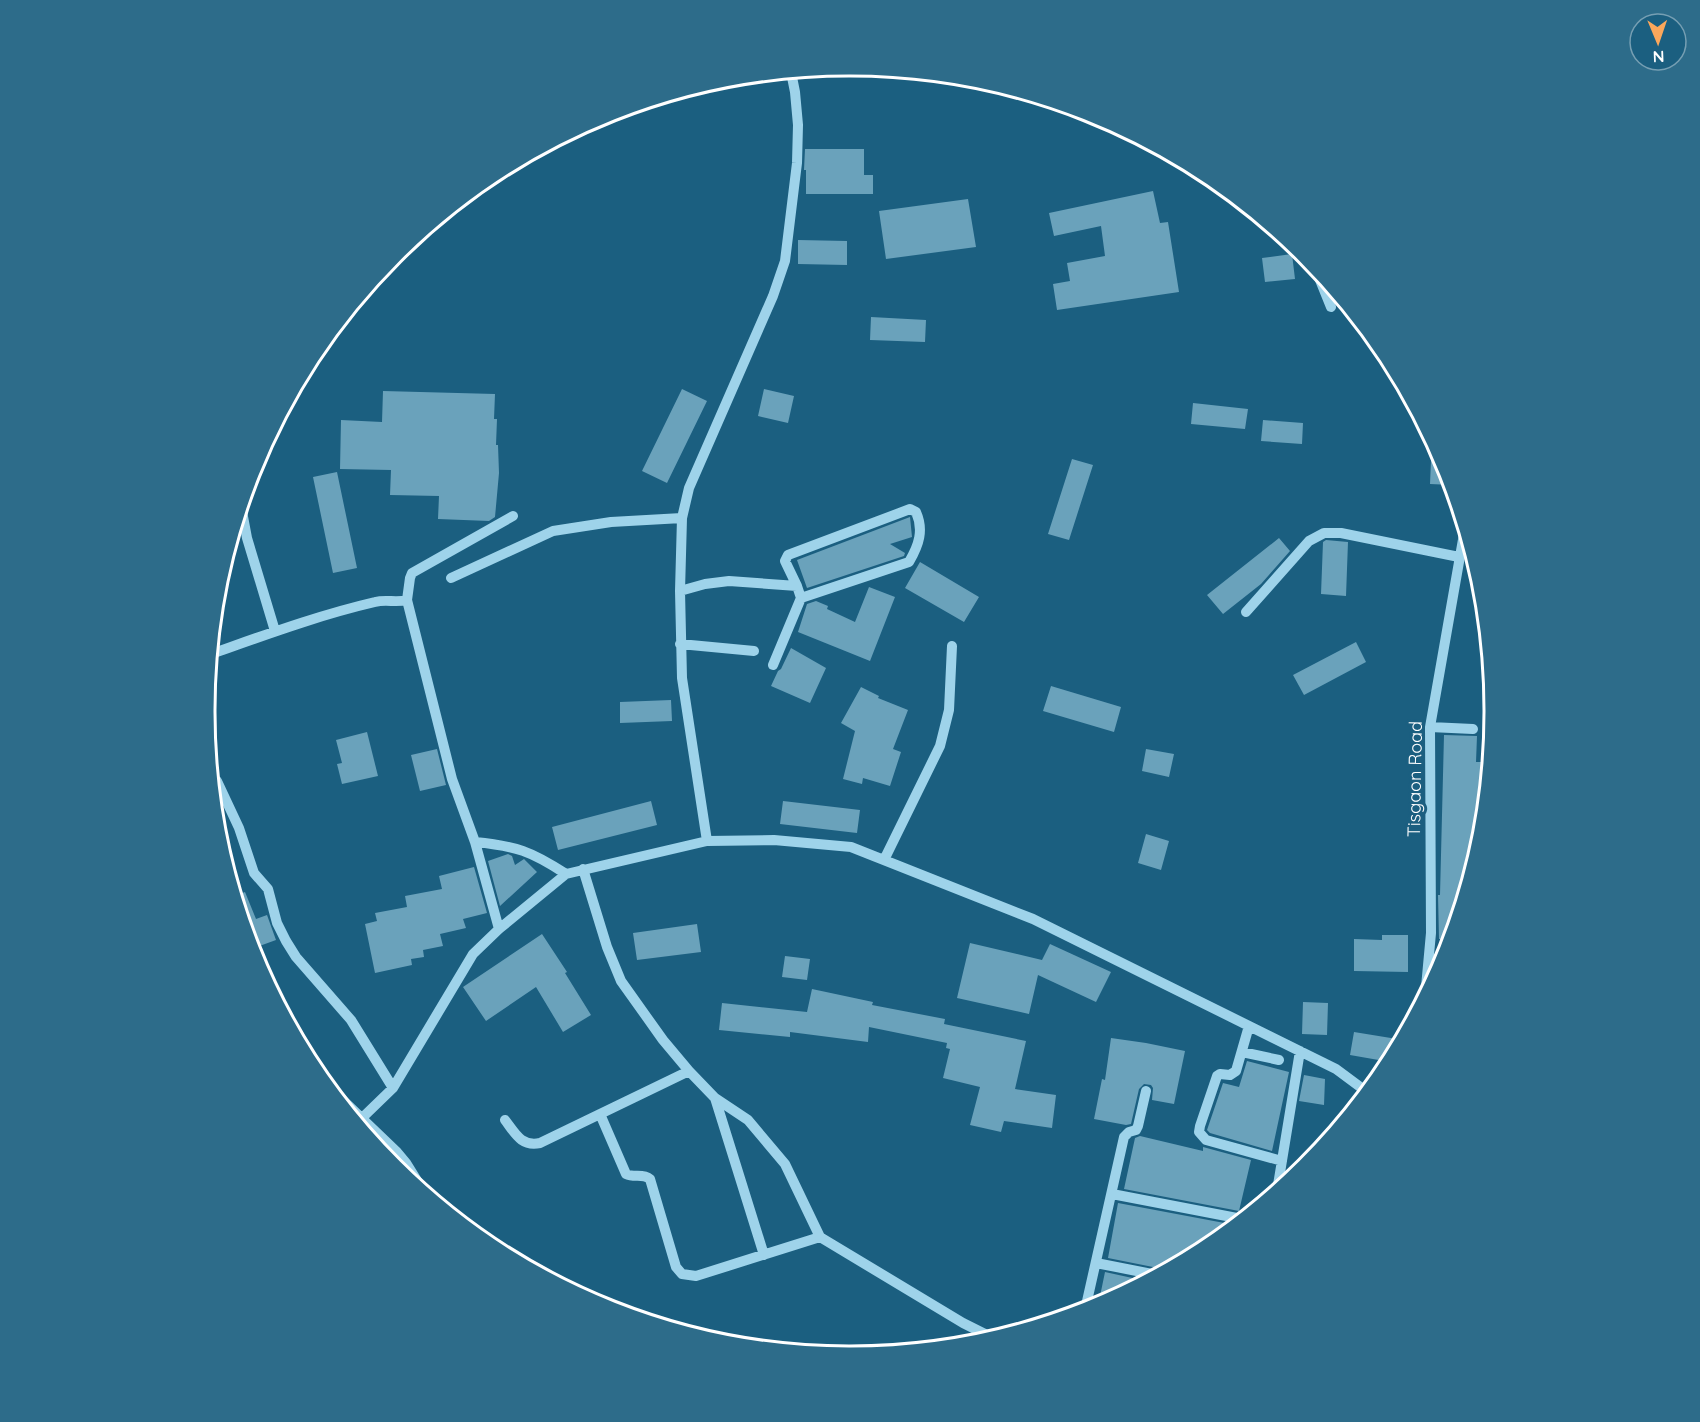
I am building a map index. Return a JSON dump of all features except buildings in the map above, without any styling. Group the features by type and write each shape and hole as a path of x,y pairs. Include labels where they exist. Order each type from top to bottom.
{"street":[{"path":"707,841 684,697 680,644 682,518 689,488 773,296 785,261 797,163 798,125 792,80"},
{"path":"1324,290 1331,307"},
{"path":"773,665 801,598 785,561 788,555 910,509 916,512 921,523 921,531 909,562 801,598"},
{"path":"499,928 475,842 452,779 407,600 412,573 513,516"},
{"path":"451,578 553,531 611,522 682,518"},
{"path":"244,522 274,631"},
{"path":"1246,612 1309,541 1324,533 1341,533 1459,557"},
{"name":"Tisgaon Road","path":"1427,974 1431,933 1430,727 1463,546"},
{"path":"680,591 705,584 729,581 797,586"},
{"path":"219,651 274,631 378,601 397,603 407,600"},
{"path":"680,644 754,651"},
{"path":"884,860 940,746 949,710 952,646"},
{"path":"1430,727 1473,729"},
{"path":"220,788 239,828 254,873 268,889 277,923 286,941 296,957 351,1020 393,1088"},
{"path":"363,1117 393,1088 473,954 499,928 566,873 707,841 774,840 851,847 1033,920 1336,1069 1360,1087"},
{"path":"475,842 520,848 566,873"},
{"path":"583,869 607,947 621,981 663,1040 689,1071 715,1098 748,1120 785,1164 820,1237 980,1332"},
{"path":"1249,1026 1236,1071 1230,1075 1217,1076 1199,1132 1206,1140 1282,1161"},
{"path":"1279,1178 1300,1051"},
{"path":"1242,1052 1279,1060"},
{"path":"505,1120 525,1143 540,1143 689,1071"},
{"path":"1088,1299 1124,1137 1136,1130 1138,1126 1146,1091"},
{"path":"715,1098 764,1255"},
{"path":"600,1114 627,1174 630,1176 643,1175 650,1179 677,1271 687,1276 696,1276 820,1237"},
{"path":"376,1132 408,1166"},
{"path":"1112,1194 1231,1218"},
{"path":"1096,1263 1144,1273"}]}
